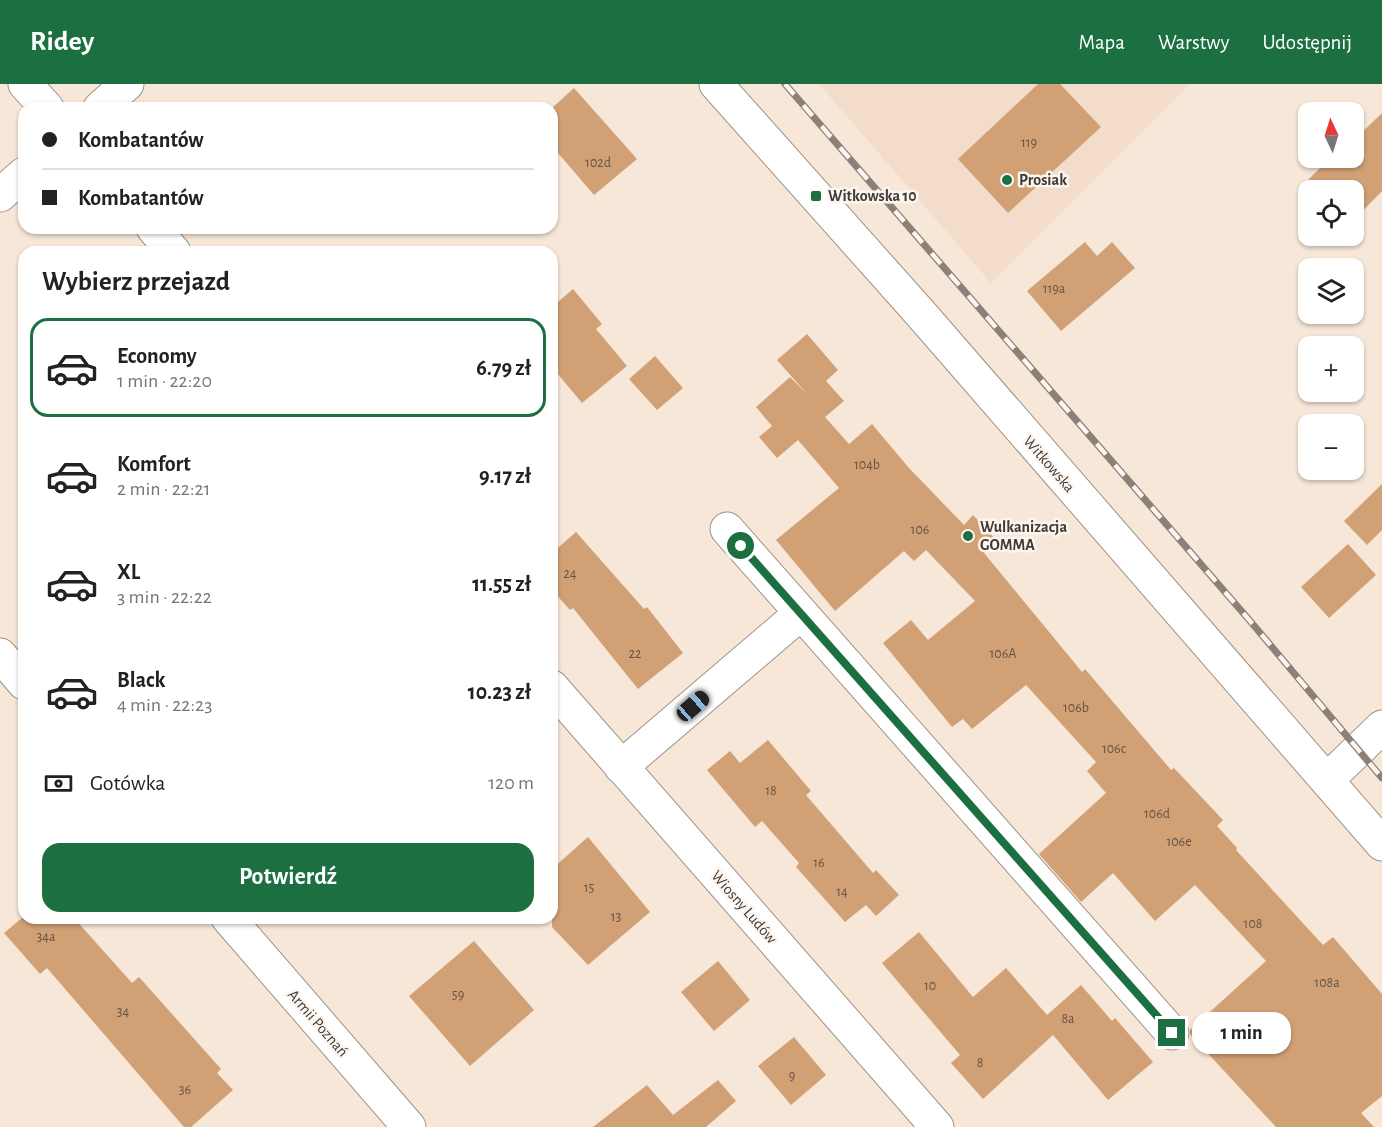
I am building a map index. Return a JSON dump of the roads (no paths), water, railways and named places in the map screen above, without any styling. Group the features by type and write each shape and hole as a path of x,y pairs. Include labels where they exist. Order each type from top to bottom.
{"street":[{"path":"25,84 42,102"},
{"path":"107,102 127,84"},
{"name":"Witkowska","path":"716,84 913,305 1382,844"},
{"path":"0,195 18,179"},
{"path":"158,234 169,246"},
{"path":"727,529 1172,1033"},
{"path":"621,767 800,614"},
{"path":"0,655 18,676"},
{"name":"Wiosny Ludów","path":"558,694 937,1127"},
{"path":"1327,780 1382,727"},
{"name":"Armii Poznań","path":"233,924 409,1127"}],"railway":[{"path":"785,84 1251,622 1382,778"}],"place":[{"name":"Prosiak","path":"1007,180"},
{"name":"Witkowska 10","path":"816,196"},
{"name":"Wulkanizacja GOMMA","path":"968,536"}]}
